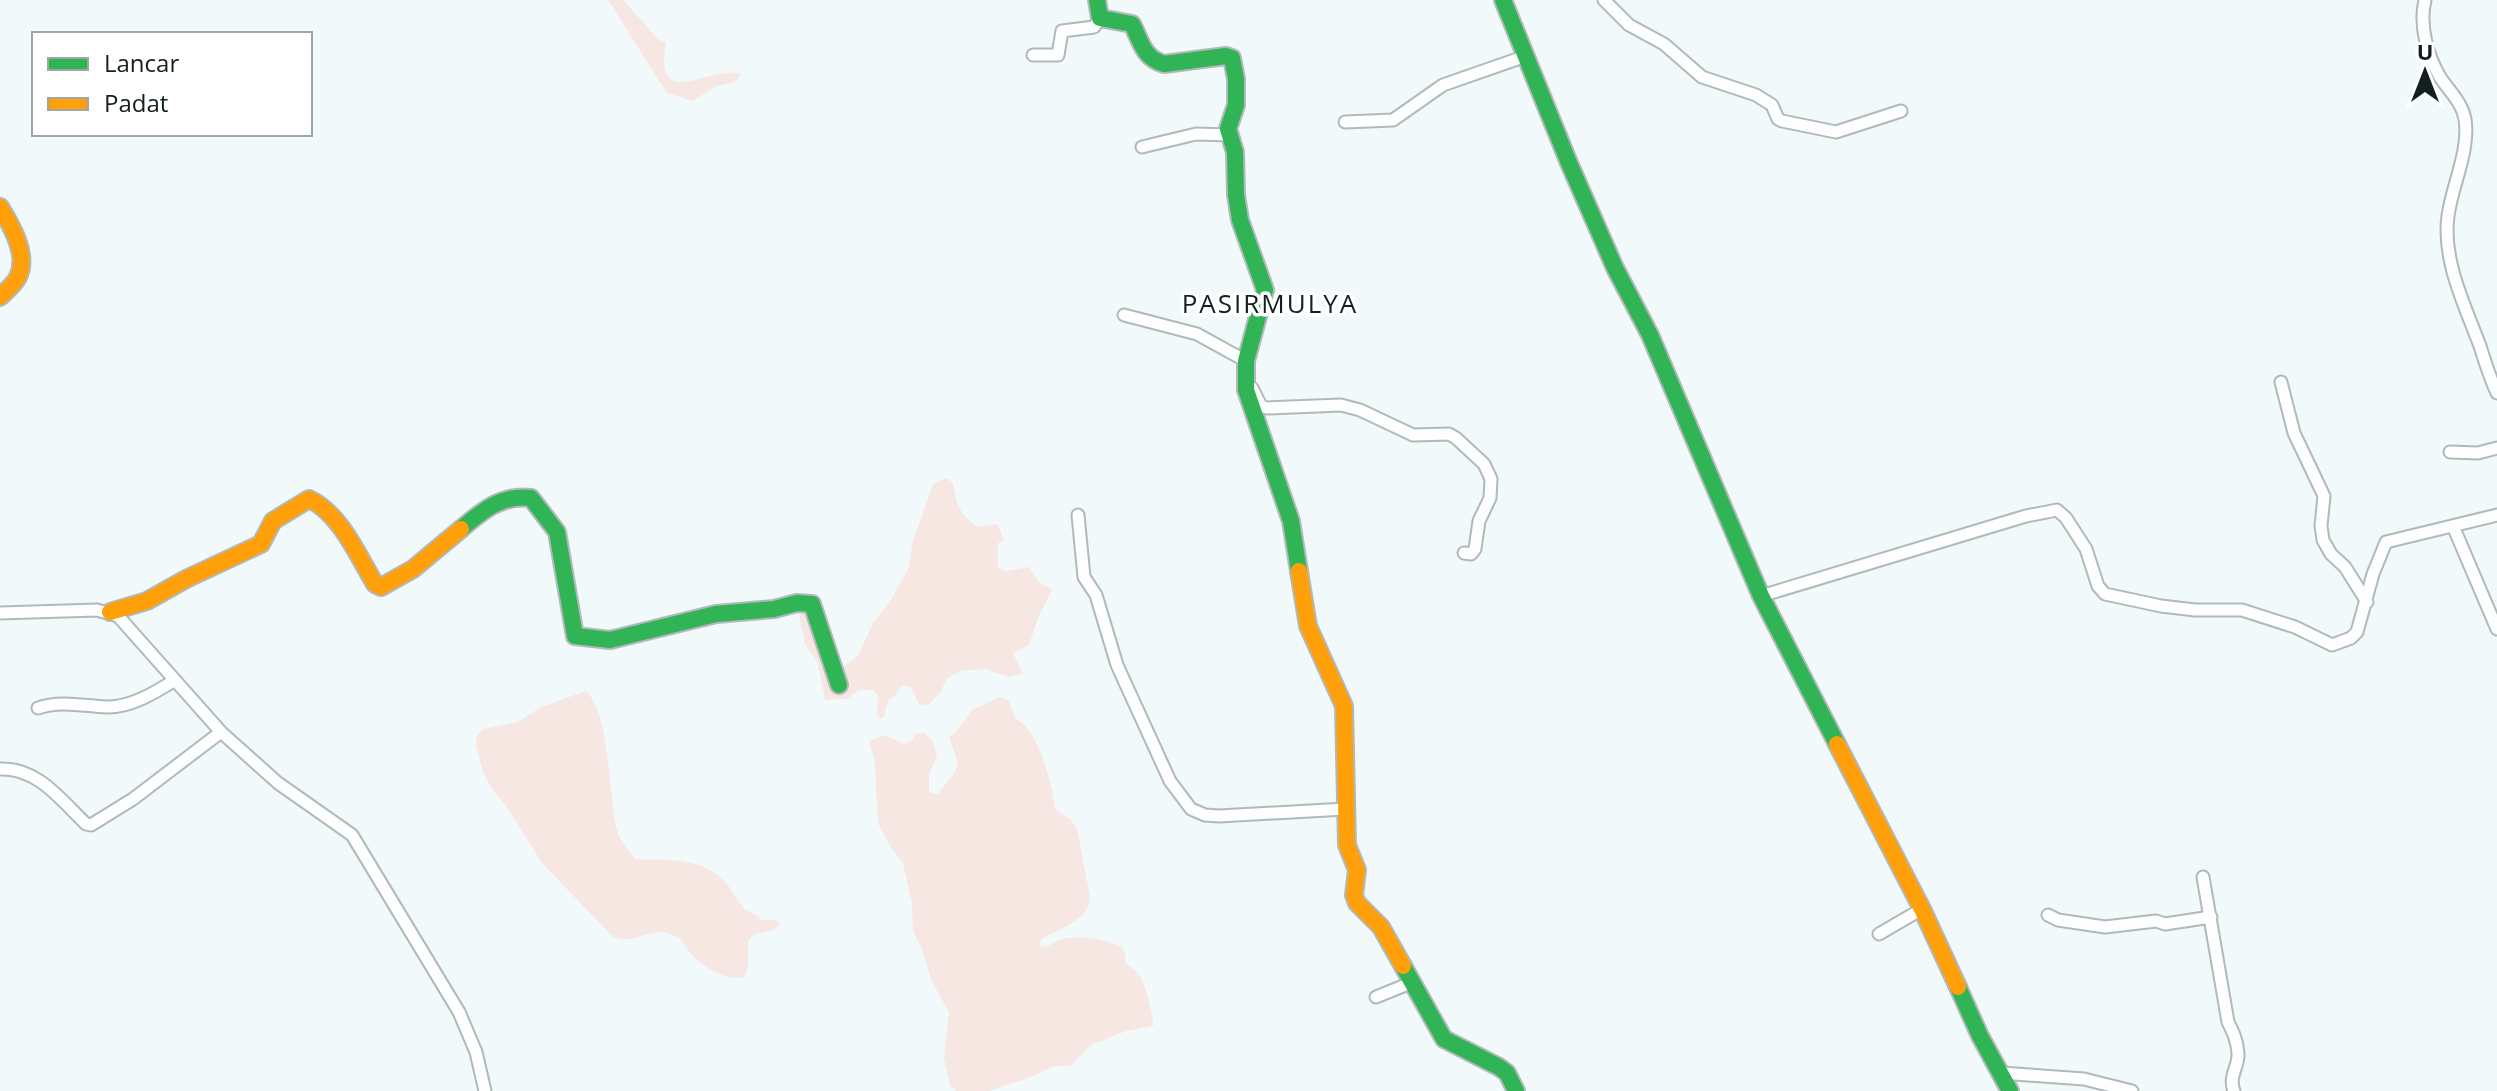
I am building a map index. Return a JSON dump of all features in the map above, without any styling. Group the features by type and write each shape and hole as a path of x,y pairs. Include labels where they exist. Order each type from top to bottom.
{"street":[{"path":"1033,55 1058,55 1062,31 1094,27 1100,18 1097,0"},
{"path":"1503,0 1569,163 1615,268 1650,335 1761,596 1922,909 1980,1036 2010,1091"},
{"path":"1604,0 1629,25 1664,44 1702,77 1756,95 1772,105 1782,121 1836,132 1901,111"},
{"path":"2425,0 2422,20 2430,51 2439,76 2457,100 2466,122 2464,150 2452,195 2446,235 2464,303 2497,393"},
{"path":"1100,18 1132,24 1144,53 1156,63 1232,58 1237,89 1236,105 1228,129 1235,152 1236,195 1240,220 1265,290 1245,367 1246,390 1291,521 1308,626 1344,706 1345,809 1348,849 1357,870 1353,886 1357,903 1381,927 1444,1039 1499,1067 1507,1073 1516,1091"},
{"path":"1345,122 1393,120 1443,85 1526,56"},
{"path":"1142,147 1196,134 1230,135"},
{"path":"0,207 15,238 22,262 18,277 0,297"},
{"path":"1124,315 1197,334 1245,367 1261,406 1341,405 1360,410 1413,435 1449,434 1456,438 1484,464 1491,479 1490,498 1479,521 1475,549 1471,554 1464,553"},
{"path":"2281,382 2294,433 2324,496 2323,540 2367,602"},
{"path":"2450,452 2478,453 2497,448"},
{"path":"110,612 147,601 261,544 273,521 309,499 319,503 375,584 381,587 414,570 499,502 520,496 531,498 557,532 575,636 610,640 716,614 774,609 797,603 812,604 839,685"},
{"path":"1761,596 2026,516 2057,510 2066,518 2086,549 2098,586 2105,594 2195,610 2242,610 2295,627 2332,645 2351,638 2357,632 2373,574 2386,542 2497,515"},
{"path":"1078,515 1081,569 1096,595 1117,665 1170,781 1191,809 1205,815 1219,816 1345,809"},
{"path":"2453,526 2497,629"},
{"path":"0,613 97,610 118,616 221,732 278,783 352,835 459,1012 476,1052 485,1091"},
{"path":"38,708 50,704 126,705 175,680"},
{"path":"0,769 24,770 91,825 133,799 221,732"},
{"path":"2203,877 2228,1022 2235,1034 2238,1051 2231,1080 2234,1091"},
{"path":"1879,934 1922,909"},
{"path":"2048,915 2058,920 2105,927 2156,921 2165,924 2211,917"},
{"path":"1376,997 1413,982"},
{"path":"2001,1073 2084,1079 2132,1091"}],"shaded area":[{"path":"608,0 623,0 658,39 666,43 664,64 668,76 676,81 741,74 735,82 717,86 693,101 667,93"},
{"path":"946,478 953,483 957,503 967,518 978,527 998,524 1004,541 998,543 998,568 1006,571 1028,567 1039,582 1052,590 1029,645 1013,653 1023,674 1009,677 985,669 960,671 946,679 941,692 928,705 919,704 911,687 902,685 896,695 888,700 884,717 879,718 878,695 873,690 859,690 847,699 825,700 818,664 805,644 799,616 801,612 809,616 830,673 834,674 858,656 873,623 891,600 909,567 912,544 933,484"},
{"path":"586,691 600,718 618,834 629,851 636,859 697,864 718,875 746,910 762,920 780,923 774,930 755,934 748,941 748,968 744,977 730,977 707,968 669,933 653,933 631,939 613,937 542,863 483,773 476,744 477,736 483,729 518,722 541,707"},
{"path":"1000,697 1009,701 1015,718 1023,724 1037,745 1055,809 1071,820 1077,829 1090,897 1079,918 1041,939 1040,947 1077,937 1121,946 1125,963 1142,980 1153,1026 1126,1031 1091,1045 1071,1065 1051,1067 989,1091 957,1091 950,1085 944,1058 949,1012 931,980 913,931 912,904 903,863 878,823 875,763 869,741 886,735 903,744 911,741 916,734 925,733 932,740 937,756 929,774 929,792 938,794 958,763 949,737 972,710"}],"traffic: fast":[{"path":"1097,0 1100,18 1132,24 1144,48 1157,61 1164,64 1226,56 1232,58 1236,105 1228,129 1235,152 1236,195 1240,220 1265,290 1246,361 1246,390 1291,521 1299,571"},
{"path":"1503,0 1569,163 1615,268 1650,335 1761,596 1837,744"},
{"path":"461,529 502,501 531,498 557,532 575,636 610,640 716,614 774,609 797,603 812,604 839,685"},
{"path":"1403,966 1444,1039 1499,1067 1507,1073 1516,1091"},
{"path":"1958,987 2010,1091"}],"traffic: slow":[{"path":"0,207 17,240 21,259 18,277 0,297"},
{"path":"110,612 147,601 261,544 273,521 309,499 330,514 355,548 375,584 381,587 413,569 461,529"},
{"path":"1299,571 1308,626 1344,706 1347,845 1357,870 1354,895 1357,903 1381,927 1403,966"},
{"path":"1837,744 1922,909 1958,987"}],"district":[{"name":"PASIRMULYA","path":"1270,303"}]}
